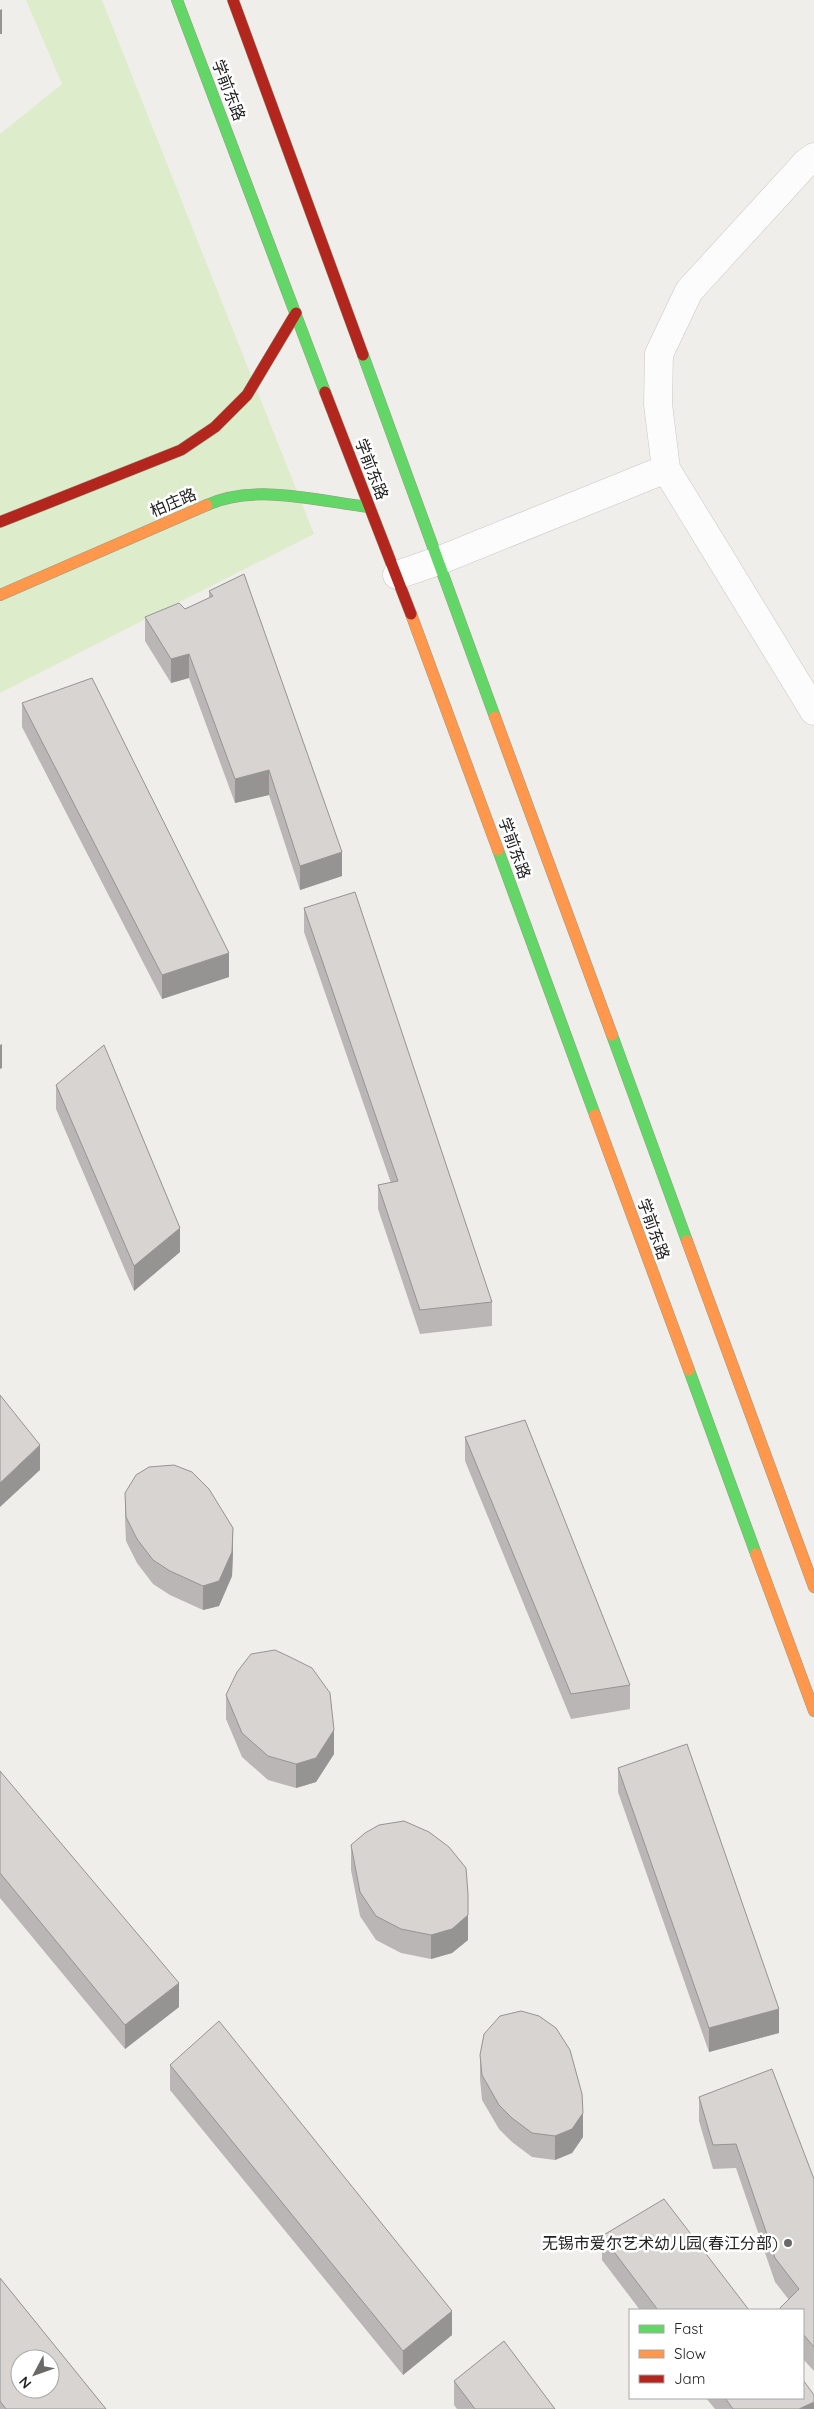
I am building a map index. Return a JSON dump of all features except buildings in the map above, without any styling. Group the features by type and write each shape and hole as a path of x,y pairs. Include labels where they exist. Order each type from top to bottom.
{"main road":[{"name":"学前东路","path":"177,0 369,507 397,575 814,1711"},
{"name":"学前东路","path":"233,0 814,1587"},
{"path":"0,522 181,450 215,427 247,395 296,313"},
{"name":"柏庄路","path":"0,595 222,498 256,493 369,507"}],"street":[{"path":"814,157 806,163 690,291 659,354 658,404 666,469 814,711"},
{"path":"397,575 438,561 666,469"}],"green space":[{"path":"26,0 102,0 314,534 0,693 0,134 62,84"}],"traffic: fast":[{"path":"177,0 325,392"},
{"path":"363,355 495,717"},
{"path":"207,505 245,495 266,494 369,507"},
{"path":"498,850 595,1115"},
{"path":"612,1035 687,1241"},
{"path":"689,1370 756,1554"}],"traffic: slow":[{"path":"0,595 207,505"},
{"path":"411,614 498,850"},
{"path":"495,717 612,1035"},
{"path":"595,1115 689,1370"},
{"path":"687,1241 814,1587"},
{"path":"756,1554 814,1711"}],"traffic: jam":[{"path":"233,0 363,355"},
{"path":"0,522 181,450 215,427 247,395 296,313"},
{"path":"325,392 411,614"}],"place":[{"name":"无锡市爱尔艺术幼儿园(春江分部)","path":"788,2243"}]}
